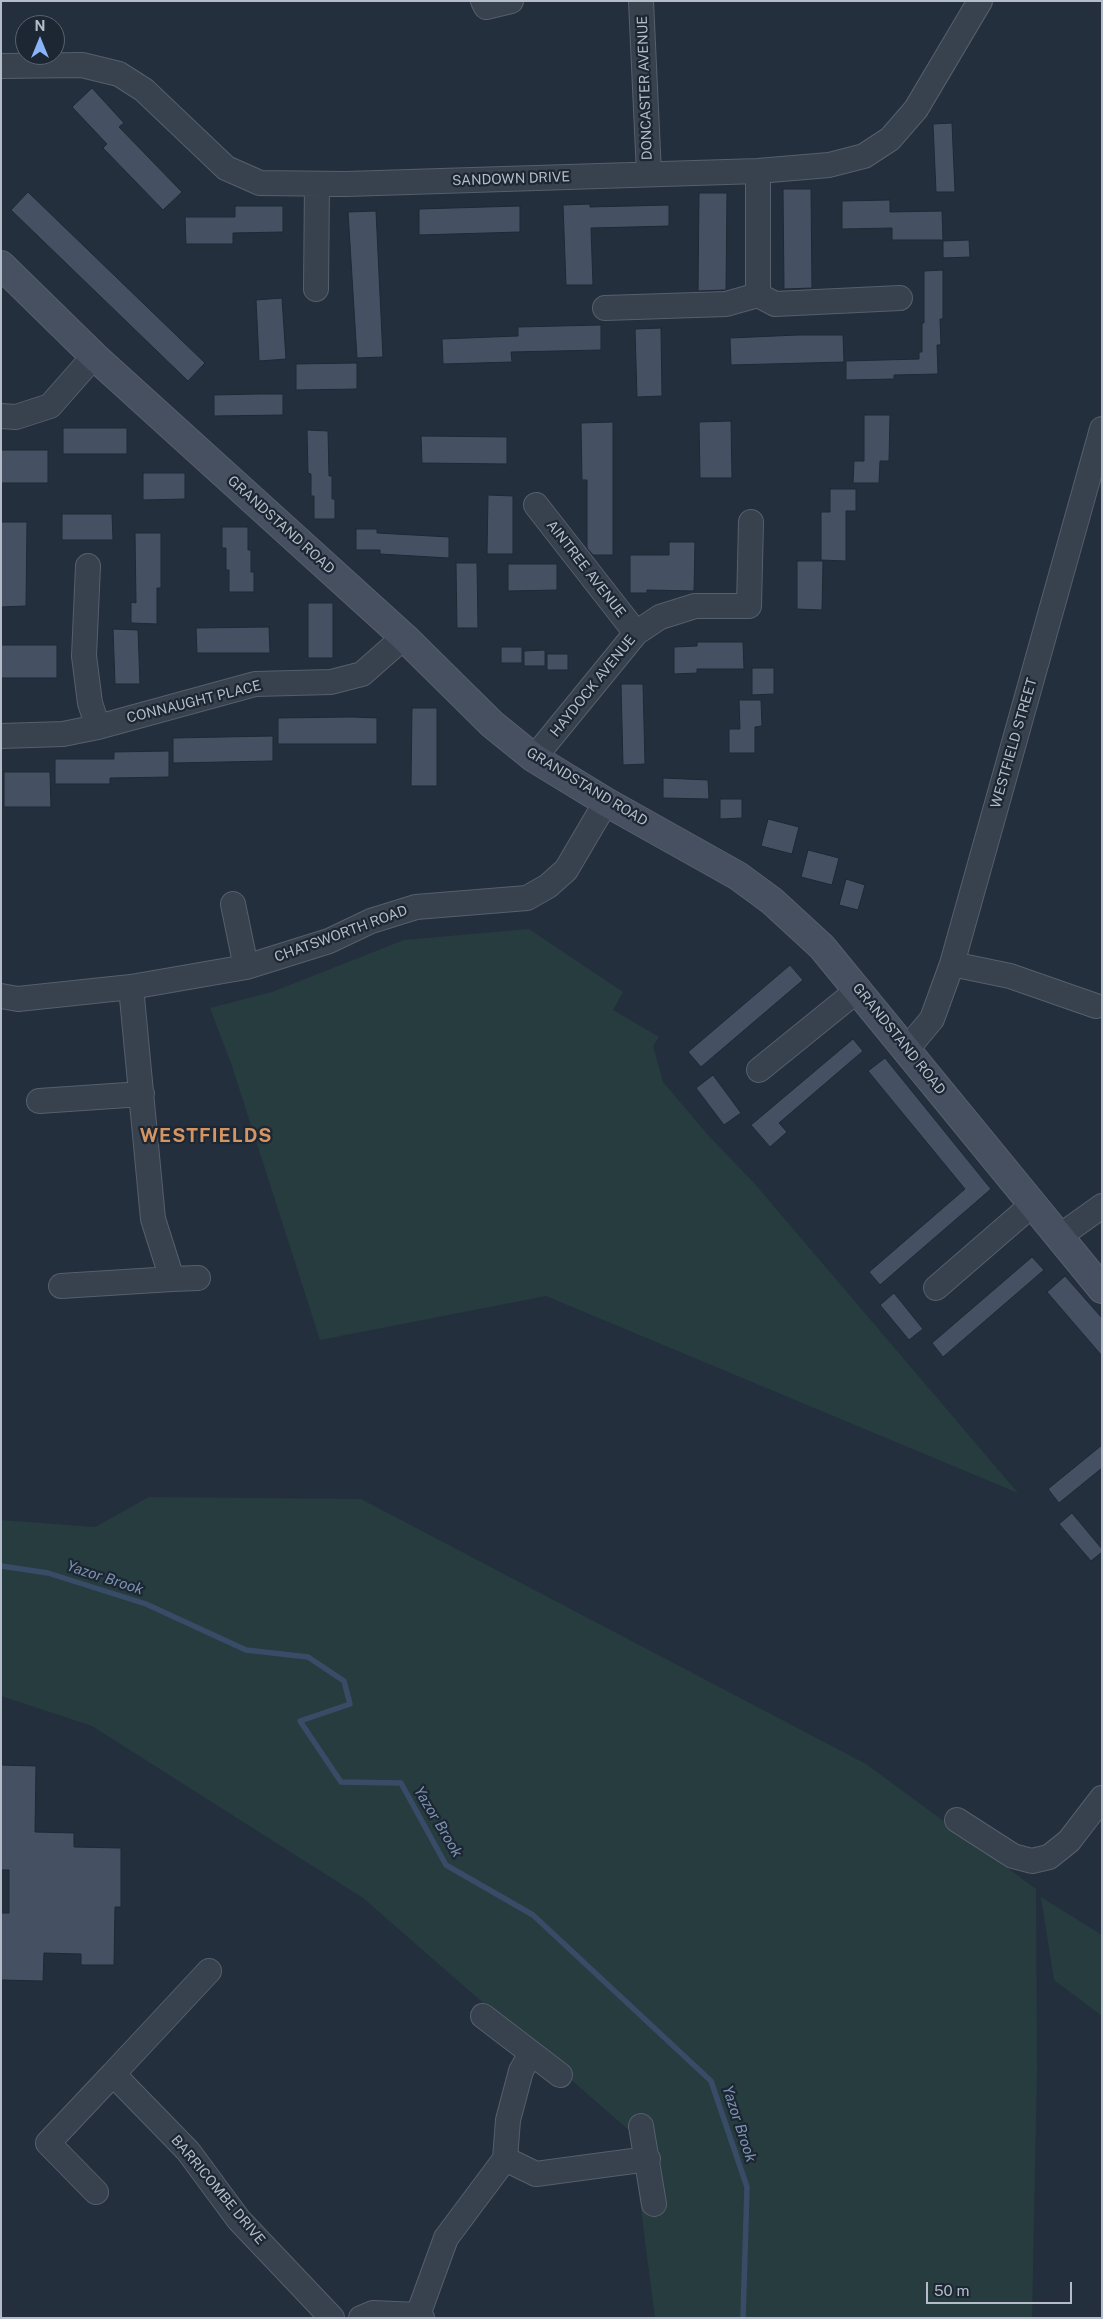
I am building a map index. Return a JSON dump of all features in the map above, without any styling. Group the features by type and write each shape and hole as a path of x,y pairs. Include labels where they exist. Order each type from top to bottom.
{"street":[{"path":"483,1 486,7 511,1"},
{"name":"DONCASTER AVENUE","path":"641,1 649,174"},
{"name":"SANDOWN DRIVE","path":"1,66 82,65 119,74 144,90 226,168 260,183 317,184 758,171 829,165 864,156 890,139 916,108 980,1"},
{"path":"758,171 758,295"},
{"path":"316,289 317,184"},
{"name":"GRANDSTAND ROAD","path":"1,265 94,356 404,637 492,724 534,758 606,802 738,876 772,901 822,947 859,989 1102,1289"},
{"path":"605,308 726,304 758,295 775,304 900,298"},
{"path":"1,416 16,417 50,406 94,356"},
{"name":"WESTFIELD STREET","path":"907,1049 932,1019 952,964 1102,429"},
{"name":"AINTREE AVENUE","path":"536,505 636,633"},
{"name":"HAYDOCK AVENUE","path":"534,758 636,633 660,617 695,606 749,606 751,522"},
{"path":"88,566 84,656 90,703 98,727"},
{"name":"CONNAUGHT PLACE","path":"1,736 63,734 98,727 255,684 331,682 362,674 404,637"},
{"name":"CHATSWORTH ROAD","path":"1,996 18,999 131,987 246,967 329,942 371,921 416,907 527,898 548,886 566,870 606,802"},
{"path":"233,904 246,967"},
{"path":"952,964 1010,976 1096,1006"},
{"path":"131,987 154,1219 172,1279"},
{"path":"759,1070 859,989"},
{"path":"39,1101 142,1094"},
{"path":"936,1288 1033,1204"},
{"path":"1060,1236 1102,1206"},
{"path":"61,1286 198,1278"},
{"path":"957,1820 1013,1856 1032,1861 1049,1857 1069,1841 1102,1798"},
{"path":"96,2192 48,2143 208,1971"},
{"path":"483,2016 560,2075"},
{"path":"361,2318 373,2313 420,2316 446,2238 505,2159 508,2120 521,2071 531,2053"},
{"name":"BARRICOMBE DRIVE","path":"113,2074 188,2151 239,2220 332,2318"},
{"path":"641,2126 654,2204"},
{"path":"505,2159 536,2174 648,2159"}],"green space":[{"path":"529,929 623,992 613,1010 659,1037 653,1046 663,1082 708,1135 754,1183 1018,1493 546,1296 320,1340 232,1066 210,1008 272,992 404,940"},
{"path":"149,1497 361,1499 866,1764 1036,1889 1037,2069 1032,2318 655,2318 631,2132 363,1898 92,1726 1,1696 1,1520 95,1527"},
{"path":"1041,1897 1102,1935 1102,2016 1054,1980"}],"building":[{"path":"92,88 124,123 119,127 182,192 163,210 103,148 107,144 72,107"},
{"path":"952,123 955,192 936,192 933,124"},
{"path":"783,189 811,189 812,288 784,289"},
{"path":"28,192 205,363 188,381 11,210"},
{"path":"699,193 727,193 726,290 698,291"},
{"path":"890,200 890,212 942,211 943,240 892,240 892,228 842,229 842,201"},
{"path":"590,204 590,207 669,205 669,226 591,228 593,285 566,285 563,205"},
{"path":"235,206 283,206 283,232 233,233 233,244 186,244 185,217 235,217"},
{"path":"520,206 520,232 419,235 419,209"},
{"path":"376,211 383,357 357,358 348,212"},
{"path":"969,240 970,257 943,258 943,241"},
{"path":"943,270 943,319 940,319 941,345 937,345 938,374 894,375 894,379 846,380 846,361 919,359 919,352 922,352 922,323 924,323 924,271"},
{"path":"282,298 286,359 259,361 256,300"},
{"path":"601,325 601,350 511,352 512,362 443,364 442,339 518,336 518,327"},
{"path":"661,328 662,396 637,397 635,329"},
{"path":"843,335 844,362 731,365 730,338"},
{"path":"357,363 357,389 296,390 296,364"},
{"path":"283,394 283,415 214,416 214,395"},
{"path":"864,415 890,415 889,461 880,461 879,483 853,483 854,461 864,461"},
{"path":"731,421 732,478 700,478 699,422"},
{"path":"613,422 613,555 593,555 587,548 587,480 582,480 581,423"},
{"path":"63,428 127,428 127,454 63,454"},
{"path":"307,430 328,431 329,476 332,476 332,499 335,499 335,519 314,519 314,496 311,496 311,474 308,473"},
{"path":"421,436 507,437 507,464 422,463"},
{"path":"1,450 48,450 48,483 1,483"},
{"path":"143,473 185,473 185,499 143,500"},
{"path":"830,489 856,489 856,511 846,511 846,561 821,560 821,512 830,512"},
{"path":"488,495 513,496 513,554 487,554"},
{"path":"62,514 112,514 113,540 62,540"},
{"path":"1,522 27,522 26,606 1,607"},
{"path":"222,527 248,527 248,550 251,550 251,572 254,572 254,592 229,592 229,570 226,570 226,548 222,548"},
{"path":"356,529 377,529 377,533 449,537 449,558 380,554 380,550 356,550"},
{"path":"135,533 161,533 161,588 157,588 157,624 131,623 131,602 136,603"},
{"path":"669,542 695,542 694,591 647,590 647,593 630,593 630,555 669,555"},
{"path":"797,561 823,561 822,610 797,609"},
{"path":"456,563 477,563 478,628 457,628"},
{"path":"508,564 557,564 557,590 508,591"},
{"path":"308,603 333,603 333,658 308,658"},
{"path":"269,627 270,653 197,653 196,628"},
{"path":"113,629 138,630 140,684 115,684"},
{"path":"697,642 743,642 744,669 697,669 697,673 674,674 674,647 697,646"},
{"path":"1,645 57,645 57,678 1,678"},
{"path":"501,647 522,647 522,663 501,663"},
{"path":"545,650 545,666 524,666 524,651"},
{"path":"547,654 568,654 568,670 547,670"},
{"path":"752,668 774,668 774,694 752,695"},
{"path":"621,684 643,684 645,764 623,765"},
{"path":"739,700 761,700 762,726 755,727 755,753 729,753 729,729 740,729"},
{"path":"412,708 437,708 437,786 411,786"},
{"path":"278,718 377,718 377,744 278,744"},
{"path":"273,736 273,761 173,763 173,738"},
{"path":"169,751 169,777 110,778 110,784 55,784 55,759 114,759 114,752"},
{"path":"4,772 50,772 51,807 4,807"},
{"path":"663,778 708,780 709,799 663,798"},
{"path":"720,799 742,799 742,818 720,819"},
{"path":"768,819 799,827 792,854 761,846"},
{"path":"808,850 839,858 832,885 801,877"},
{"path":"846,879 865,885 858,910 839,905"},
{"path":"790,965 803,980 701,1067 688,1052"},
{"path":"853,1039 863,1051 779,1123 787,1132 770,1147 751,1125"},
{"path":"885,1058 991,1189 880,1285 869,1272 965,1189 868,1071"},
{"path":"713,1075 741,1113 724,1125 696,1088"},
{"path":"1032,1257 1044,1270 943,1357 932,1343"},
{"path":"1065,1276 1102,1318 1102,1356 1047,1292"},
{"path":"894,1293 923,1329 909,1340 880,1305"},
{"path":"1102,1445 1102,1468 1059,1503 1048,1489"},
{"path":"1072,1513 1102,1549 1102,1552 1091,1561 1059,1524"},
{"path":"1,1765 36,1766 35,1832 74,1833 74,1847 121,1848 121,1907 115,1907 114,1965 81,1965 81,1954 44,1953 43,1981 1,1980 1,1913 9,1913 9,1870 1,1870"}],"waterway":[{"name":"Yazor Brook","path":"1,1566 48,1573 146,1604 246,1650 308,1657 344,1681 350,1704 300,1721 341,1782 401,1783 446,1865 533,1915 711,2081 747,2187 743,2318"}],"district":[{"name":"WESTFIELDS","path":"206,1136"}]}
